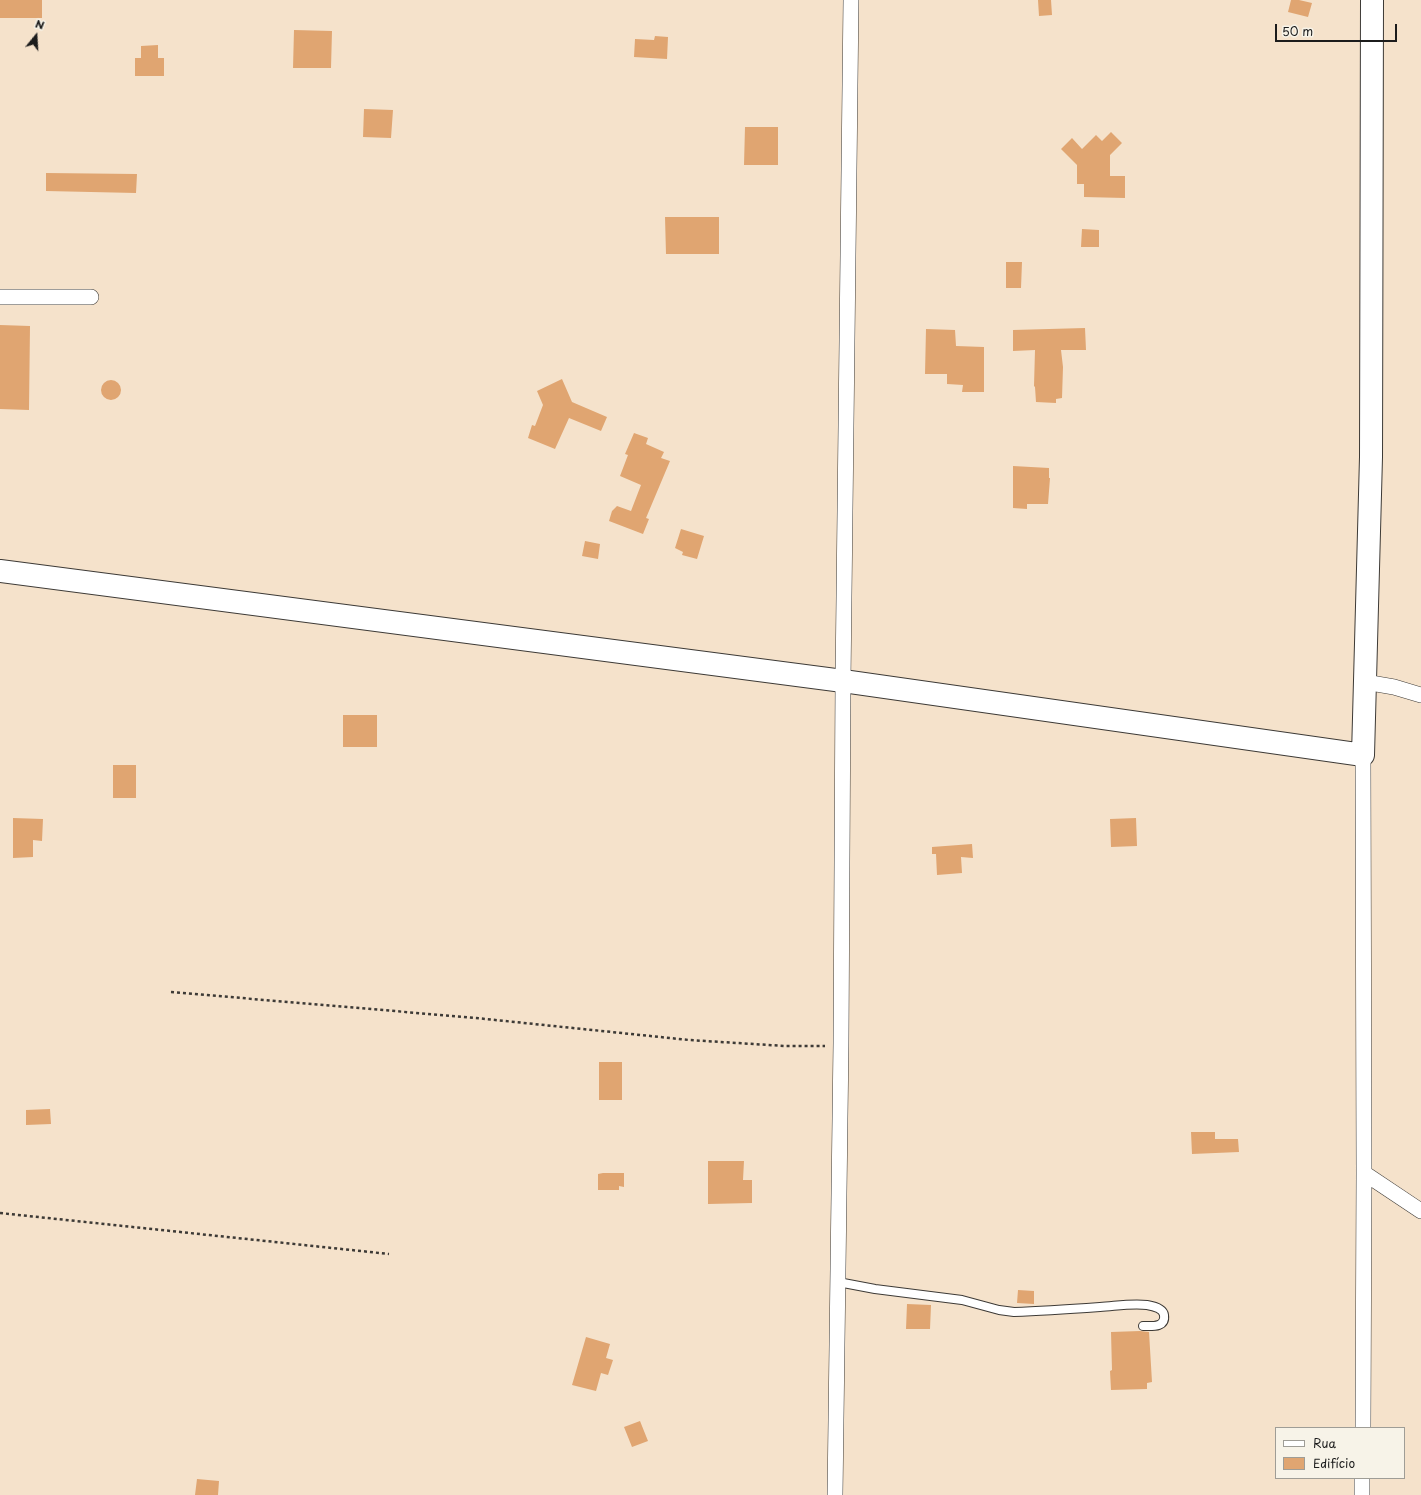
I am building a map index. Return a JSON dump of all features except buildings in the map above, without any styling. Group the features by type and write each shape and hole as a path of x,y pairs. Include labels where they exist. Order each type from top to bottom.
{"street":[{"path":"835,1495 842,1042 843,681 851,0"},
{"path":"1363,1427 1363,755 1371,456 1372,0"},
{"path":"0,297 91,297"},
{"path":"0,571 843,681 1363,755"},
{"path":"1365,682 1394,687 1421,695"},
{"path":"1364,1173 1421,1211"},
{"path":"1362,1479 1362,1495"}],"lane":[{"path":"838,1282 875,1289 962,1300 999,1310 1014,1312 1134,1305 1156,1307 1163,1311 1163,1321 1159,1325 1154,1327 1143,1326"}],"path":[{"path":"171,992 476,1018 689,1040 785,1046 818,1046 842,1042"},
{"path":"0,1213 390,1254"}]}
